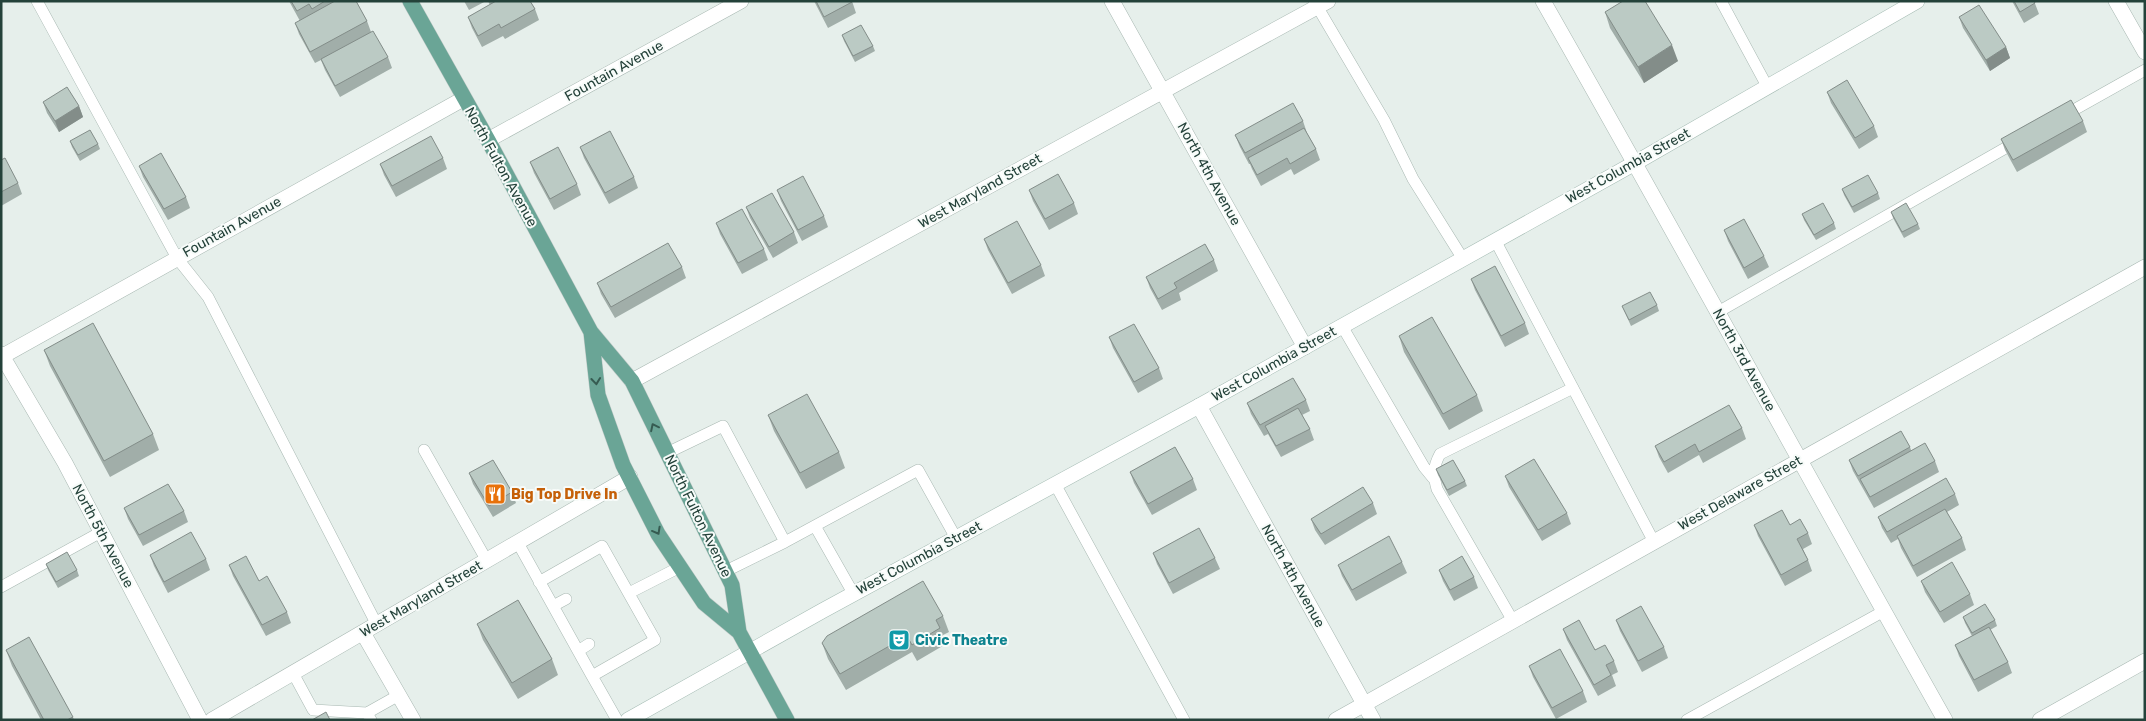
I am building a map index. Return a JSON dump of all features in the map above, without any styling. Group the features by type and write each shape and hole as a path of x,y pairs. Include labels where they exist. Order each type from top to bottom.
{"main road":[{"name":"North Fulton Avenue","path":"410,1 463,99 488,140 591,332 632,381 732,584 739,632 787,720"},
{"name":"North Fulton Avenue","path":"591,332 598,395 630,478 658,534 704,603 739,632"}],"street":[{"name":"Fountain Avenue","path":"488,140 741,1"},
{"name":"North 4th Avenue","path":"1112,1 1305,347"},
{"name":"North 3rd Avenue","path":"1543,1 1945,720"},
{"name":"West Columbia Street","path":"628,720 853,593 1199,406 1463,259 1768,88 1917,1"},
{"path":"2116,1 2145,52"},
{"name":"West Maryland Street","path":"632,381 1320,3"},
{"name":"Fountain Avenue","path":"2,356 463,99"},
{"name":"West Delaware Street","path":"1336,720 2145,267"},
{"name":"North 5th Avenue","path":"2,356 65,463 200,720"},
{"name":"North 4th Avenue","path":"1199,406 1373,720"},
{"name":"West Maryland Street","path":"212,720 630,478"},
{"path":"364,633 413,720"},
{"path":"2040,720 2145,661"}],"lane":[{"path":"37,1 177,258 208,297 244,366 251,384 377,625"},
{"path":"1721,1 1768,88"},
{"path":"1320,3 1384,120 1412,179 1463,259"},
{"path":"2051,123 2145,70"},
{"path":"1718,312 2025,138"},
{"path":"1495,240 1654,542"},
{"path":"1342,326 1424,467 1433,478 1437,489 1513,621"},
{"path":"1433,478 1434,465 1440,454 1572,388"},
{"path":"667,453 723,426 785,542"},
{"path":"424,450 487,561"},
{"path":"726,571 785,542 918,470 956,538"},
{"path":"1055,484 1184,720"},
{"path":"815,526 853,593"},
{"path":"1,587 101,532"},
{"path":"518,543 617,720"},
{"path":"539,582 602,546 614,572 629,594 638,616 655,640 592,676"},
{"path":"629,594 680,566"},
{"path":"553,606 566,599"},
{"path":"1687,720 1884,611"},
{"path":"578,651 589,644"},
{"path":"293,673 313,710 369,716 399,695"}],"building":[{"path":"291,1 325,1 312,9 309,4 297,11"},
{"path":"335,1 356,1 367,21 310,52 295,23"},
{"path":"496,1 530,1 535,9 501,28 499,24 478,36 468,17"},
{"path":"816,1 852,1 852,2 824,17"},
{"path":"1623,1 1645,1 1672,45 1638,67 1605,12"},
{"path":"2014,1 2034,1 2035,3 2020,12"},
{"path":"1979,5 2006,47 1986,60 1959,17"},
{"path":"861,25 873,46 853,56 842,35"},
{"path":"373,31 388,57 335,86 321,59"},
{"path":"1847,80 1874,126 1855,138 1827,92"},
{"path":"67,87 79,106 55,121 43,102"},
{"path":"2071,100 2083,121 2013,160 2001,139"},
{"path":"1293,103 1303,121 1245,153 1235,135"},
{"path":"1304,128 1316,149 1290,164 1287,158 1257,175 1248,158"},
{"path":"90,130 98,144 78,155 70,141"},
{"path":"610,131 634,177 605,193 580,147"},
{"path":"431,136 443,158 392,186 380,164"},
{"path":"558,147 577,184 550,199 530,162"},
{"path":"161,153 186,197 164,209 139,166"},
{"path":"5,158 18,183 1,192 1,160"},
{"path":"1058,174 1074,203 1045,219 1029,190"},
{"path":"1868,175 1878,193 1852,207 1842,189"},
{"path":"803,176 824,216 798,230 777,190"},
{"path":"772,193 794,232 769,247 746,207"},
{"path":"1823,203 1834,223 1814,235 1802,214"},
{"path":"1906,203 1918,224 1902,232 1891,212"},
{"path":"742,209 764,249 738,263 716,223"},
{"path":"1744,219 1764,256 1744,268 1724,230"},
{"path":"1017,221 1041,265 1008,283 984,239"},
{"path":"668,243 682,267 611,307 597,283"},
{"path":"1205,244 1214,260 1174,283 1177,288 1158,299 1146,277"},
{"path":"1495,266 1525,323 1501,336 1471,279"},
{"path":"1650,292 1657,305 1629,320 1622,306"},
{"path":"1432,317 1477,395 1443,414 1399,336"},
{"path":"93,323 153,434 104,461 44,350"},
{"path":"1134,324 1159,368 1134,382 1109,337"},
{"path":"1293,378 1306,400 1260,425 1247,403"},
{"path":"807,394 839,452 800,473 768,415"},
{"path":"1729,405 1742,428 1699,452 1695,444 1664,462 1655,446"},
{"path":"1298,408 1310,429 1276,446 1265,426"},
{"path":"1901,431 1910,447 1858,476 1849,460"},
{"path":"1925,443 1935,461 1870,497 1860,479"},
{"path":"1175,447 1193,479 1148,504 1130,472"},
{"path":"1534,459 1567,513 1538,530 1505,476"},
{"name":"Big Top Drive In","path":"493,460 512,492 489,506 469,473"},
{"path":"1453,460 1465,481 1447,490 1436,469"},
{"path":"1946,478 1955,494 1887,532 1878,517"},
{"path":"168,484 184,511 139,535 124,508"},
{"path":"1363,487 1373,503 1321,534 1311,519"},
{"path":"1945,509 1962,538 1913,566 1897,536"},
{"path":"1782,510 1790,525 1800,519 1808,533 1797,539 1808,560 1781,575 1754,525"},
{"path":"1199,528 1215,558 1169,583 1153,553"},
{"path":"191,532 206,559 164,582 150,555"},
{"path":"1389,536 1402,562 1352,590 1338,565"},
{"path":"67,552 77,570 56,582 46,564"},
{"path":"246,556 259,581 267,576 287,612 262,625 229,565"},
{"path":"1462,556 1474,577 1450,590 1439,570"},
{"path":"1952,562 1970,594 1940,612 1921,581"},
{"path":"923,581 943,616 936,620 940,628 912,645 907,636 840,674 822,643 827,636"},
{"path":"518,600 552,659 512,683 477,624"},
{"path":"1985,604 1995,620 1972,633 1963,617"},
{"path":"1641,606 1664,647 1638,661 1616,620"},
{"path":"1579,620 1595,650 1605,645 1614,661 1606,665 1611,675 1594,685 1563,629"},
{"path":"1989,627 2008,662 1974,680 1955,645"},
{"path":"29,637 73,717 67,720 44,720 6,650"},
{"path":"1560,649 1583,691 1552,708 1529,666"},
{"path":"326,712 330,720 312,720"}],"place":[{"name":"Big Top Drive In","path":"495,494"},
{"name":"Civic Theatre","path":"899,640"}]}
